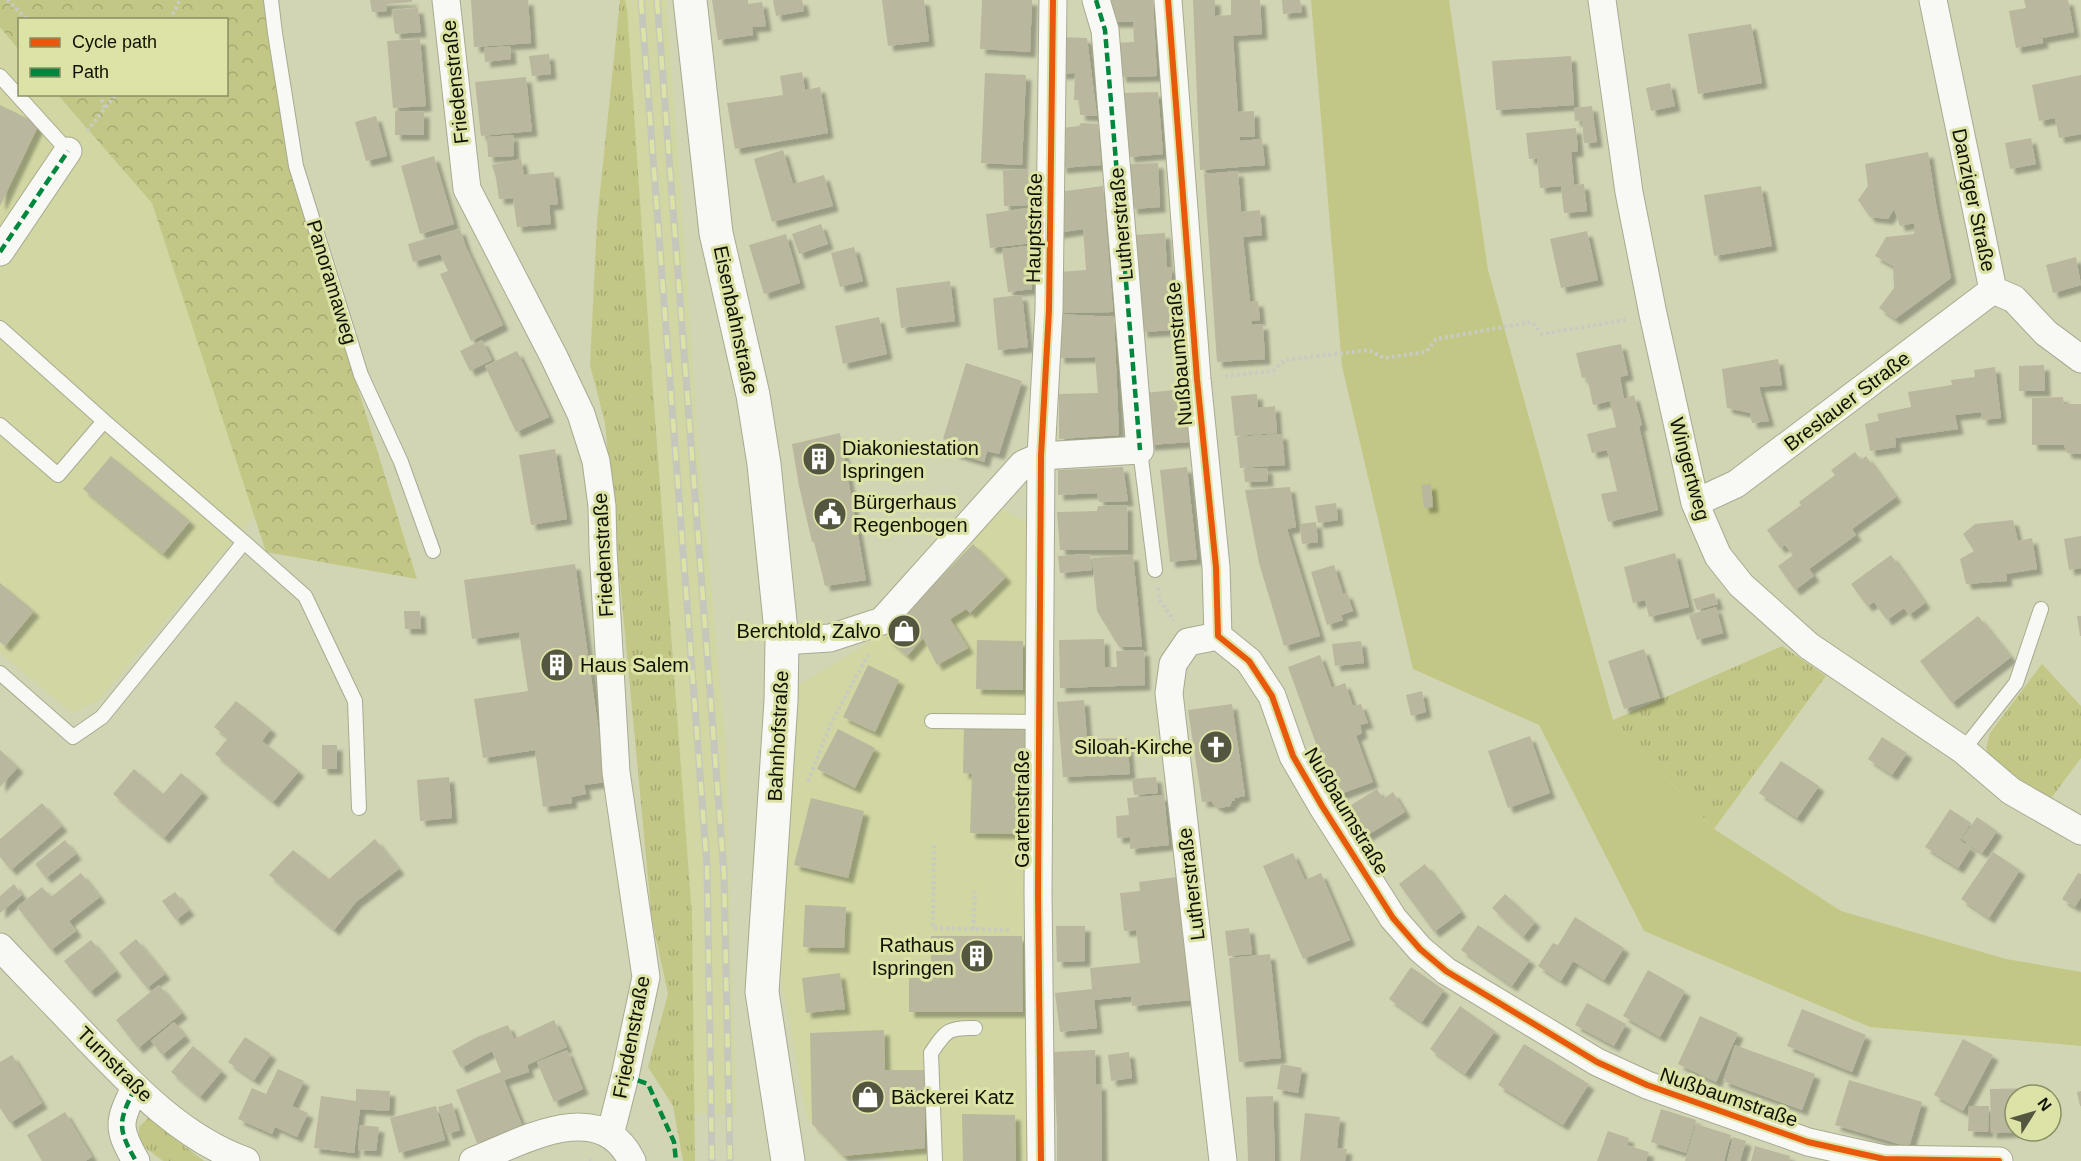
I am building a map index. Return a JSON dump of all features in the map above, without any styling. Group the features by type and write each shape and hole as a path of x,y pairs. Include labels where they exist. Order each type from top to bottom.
{"main road":[{"name":"Eisenbahnstraße","path":"690,0 716,233 753,395 763,455 782,641"},
{"name":"Bahnhofstraße","path":"782,641 781,701 762,992 788,1161"}],"street":[{"name":"Friedenstraße","path":"446,0 467,189 554,357 580,414 596,461 602,506 616,772 646,977 610,1135"},
{"name":"Hauptstraße","path":"1041,456 1049,310 1053,0"},
{"name":"Lutherstraße","path":"1096,0 1104,30 1140,450"},
{"name":"Nußbaumstraße","path":"1168,0 1197,379 1216,567 1218,636 1249,661 1272,696 1293,756 1393,918 1420,949 1446,971 1597,1062 1658,1089 1808,1142 1884,1159 1998,1161"},
{"name":"Wingertweg","path":"1602,0 1629,192 1655,325 1695,503 1718,556 1741,585 1809,646 1963,750 2011,791 2081,831"},
{"name":"Danziger Straße","path":"1933,0 1993,290 2014,299 2046,333 2081,359"},
{"path":"0,252 68,151"},
{"name":"Breslauer Straße","path":"1695,503 1736,484 1993,290"},
{"path":"782,641 830,638 882,621 1023,464 1041,456 1140,450"},
{"name":"Gartenstraße","path":"1041,456 1038,930 1041,1161"},
{"name":"Lutherstraße","path":"1218,636 1188,642 1173,664 1169,693 1223,1161"},
{"name":"Turnstraße","path":"0,947 135,1088 179,1124 229,1155 246,1161"},
{"path":"135,1088 123,1113 123,1137 136,1161"},
{"path":"473,1161 550,1130 583,1126 610,1135 628,1152 632,1161"}],"lane":[{"name":"Panoramaweg","path":"271,0 296,166 361,375 401,462 433,552"},
{"path":"0,76 18,96"},
{"path":"18,96 68,151"},
{"path":"0,328 305,596 355,701 359,808"},
{"path":"0,425 58,475 104,421"},
{"name":"Lutherstraße","path":"1140,450 1155,570"},
{"path":"0,673 74,736 102,717 244,542"},
{"path":"1963,750 2016,683 2041,609"},
{"path":"932,721 1039,722"},
{"path":"935,1161 931,1053 941,1038 956,1028 975,1028"}],"path":[{"path":"7,0 26,18"},
{"path":"171,18 180,0"},
{"path":"100,96 105,109"},
{"path":"68,151 75,146 115,96"},
{"path":"1215,377 1273,370 1285,360 1306,357 1369,350 1384,358 1426,352 1436,339 1532,322 1542,334 1626,320"},
{"path":"1160,601 1176,624"},
{"path":"774,797 805,788 832,721 876,640 877,623"},
{"path":"934,844 933,928 1038,930"},
{"path":"973,929 975,891"}],"shaded area":[{"path":"625,0 666,0 699,455 726,749 736,1114 694,1113 692,916"},
{"path":"0,27 18,49 18,96 59,96 152,203 255,515 98,701 72,713 0,653"},
{"path":"996,506 1032,525 1030,1161 888,1161 888,1157 842,1158 807,1118 776,951 794,688 894,627"}],"green space":[{"path":"0,0 267,0 293,179 417,579 266,552 152,203 59,96 228,96 228,18 18,18 18,49 0,27"},
{"path":"620,0 625,0 627,9 692,916 695,1161 683,1161 673,1106 648,1067 668,994 652,920 605,423 590,365 597,221"},
{"path":"1311,0 1449,0 1488,270 1613,720 1714,829 1841,911 2006,959 2081,972 2081,1046 1870,1027 1644,931 1539,725 1413,669 1342,366"},
{"path":"1782,646 1826,676 1714,829 1613,720"},
{"path":"2042,664 2081,706 2081,758 2049,801 1989,756 1986,748 1990,733"},
{"path":"148,1118 204,1161 163,1161 139,1143 139,1127"}],"building":[{"path":"370,0 412,0 412,2 387,4 387,11 372,12"},
{"path":"471,0 528,0 531,43 474,47"},
{"path":"712,0 748,0 748,4 762,2 766,26 752,27 753,35 718,40"},
{"path":"773,0 802,0 804,11 776,16"},
{"path":"882,0 924,0 929,41 888,46"},
{"path":"982,0 1032,0 1030,52 980,49"},
{"path":"1107,0 1153,0 1157,76 1121,77 1116,43 1134,42 1133,22 1112,22"},
{"path":"1193,0 1215,0 1215,16 1231,15 1231,0 1260,0 1262,34 1233,36 1238,112 1254,111 1255,137 1239,137 1240,141 1262,139 1265,165 1200,170"},
{"path":"1282,0 1300,0 1302,12 1283,14"},
{"path":"2024,0 2068,0 2074,32 2042,38 2043,43 2016,48 2009,11 2026,8"},
{"path":"418,8 421,32 395,34 392,10"},
{"path":"1751,24 1762,83 1698,94 1688,34"},
{"path":"1061,37 1087,38 1097,116 1080,115 1079,100 1074,100 1075,73 1060,74"},
{"path":"420,39 426,106 393,108 387,41"},
{"path":"510,46 511,59 485,62 484,48"},
{"path":"549,54 551,74 532,76 529,56"},
{"path":"1571,56 1574,105 1496,110 1492,61"},
{"path":"802,72 805,90 820,87 828,133 735,149 727,103 783,95 780,76"},
{"path":"985,73 1026,75 1022,165 981,163"},
{"path":"2081,75 2081,134 2059,138 2055,118 2039,121 2032,85"},
{"path":"526,77 532,131 481,136 475,82"},
{"path":"1670,83 1675,106 1651,111 1646,88"},
{"path":"1158,92 1163,154 1129,157 1121,93"},
{"path":"0,105 39,124 0,206"},
{"path":"1592,106 1597,142 1584,143 1582,120 1575,121 1574,108"},
{"path":"395,111 424,112 424,135 395,135"},
{"path":"376,116 387,156 366,161 355,122"},
{"path":"1081,123 1098,124 1101,165 1061,168 1062,128 1079,126"},
{"path":"1576,128 1578,151 1571,152 1574,185 1584,184 1587,211 1564,213 1561,186 1540,188 1537,158 1529,159 1526,133"},
{"path":"513,135 514,156 488,157 487,137"},
{"path":"2031,138 2036,164 2010,169 2005,143"},
{"path":"783,150 793,184 824,175 833,206 772,222 754,159"},
{"path":"1928,152 1951,278 1895,319 1879,308 1894,288 1893,266 1875,256 1886,237 1914,234 1914,223 1900,226 1894,209 1888,219 1870,217 1858,200 1868,186 1865,164"},
{"path":"434,156 454,224 420,234 401,166"},
{"path":"521,159 524,175 554,172 558,204 549,205 551,224 517,227 513,198 499,199 492,165"},
{"path":"1158,163 1160,207 1132,209 1129,164"},
{"path":"1028,169 1029,205 1004,206 1003,170"},
{"path":"1238,171 1241,212 1260,210 1262,235 1243,237 1250,302 1258,301 1260,320 1251,321 1252,325 1263,324 1265,359 1217,362 1204,174"},
{"path":"1103,186 1113,312 1057,313 1059,272 1086,270 1083,229 1057,233 1058,192"},
{"path":"1761,186 1772,246 1714,256 1704,195"},
{"path":"1027,208 1032,243 990,248 986,214"},
{"path":"821,224 828,244 799,254 792,234"},
{"path":"460,229 466,247 503,325 471,341 440,274 448,271 440,254 413,262 408,244"},
{"path":"1587,231 1598,280 1561,288 1550,239"},
{"path":"1165,233 1167,267 1171,267 1175,330 1142,332 1134,235"},
{"path":"786,234 800,283 764,294 749,245"},
{"path":"1026,246 1032,289 1008,292 1002,249"},
{"path":"854,247 863,281 840,287 831,253"},
{"path":"2076,257 2081,285 2053,293 2046,265"},
{"path":"950,281 955,321 901,328 896,288"},
{"path":"1022,295 1028,347 998,350 993,298"},
{"path":"1058,314 1114,317 1119,435 1059,439 1059,394 1098,393 1095,357 1059,358"},
{"path":"879,317 887,354 843,364 835,326"},
{"path":"482,340 492,360 470,371 460,351"},
{"path":"1621,344 1628,375 1620,377 1624,399 1634,395 1658,510 1608,522 1601,494 1617,491 1607,450 1592,453 1587,434 1616,427 1610,401 1593,405 1587,377 1582,378 1576,353"},
{"path":"517,351 549,417 516,432 485,366"},
{"path":"1778,359 1782,385 1759,387 1769,421 1752,423 1750,413 1727,408 1722,369"},
{"path":"966,363 1022,381 999,454 987,451 984,462 954,453 957,443 943,439"},
{"path":"2044,365 2045,391 2019,391 2019,366"},
{"path":"1995,367 2001,418 1982,420 1981,412 1955,415 1958,429 1895,438 1896,447 1870,451 1865,424 1879,421 1877,414 1911,407 1908,392 1952,385 1951,380 1975,377 1974,370"},
{"path":"1185,389 1190,442 1149,445 1144,393"},
{"path":"1257,394 1258,408 1275,406 1277,433 1235,436 1231,396"},
{"path":"2063,397 2064,404 2081,404 2081,454 2067,453 2064,445 2032,445 2032,398"},
{"name":"Bürgerhaus Regenbogen","path":"840,433 866,580 825,586 814,542 812,542 792,444"},
{"path":"1282,434 1285,465 1240,468 1237,437"},
{"path":"555,449 567,519 531,525 519,455"},
{"path":"1855,452 1861,460 1866,456 1896,497 1852,529 1856,535 1809,569 1814,576 1795,590 1778,566 1793,555 1785,545 1780,548 1767,530 1801,505 1799,502 1835,475 1831,470"},
{"path":"111,456 190,521 163,554 83,489"},
{"path":"1123,467 1128,501 1099,502 1097,493 1058,495 1058,470"},
{"path":"1187,467 1197,559 1170,562 1160,470"},
{"path":"1267,468 1268,481 1245,482 1244,469"},
{"path":"1431,484 1433,507 1424,508 1421,485"},
{"path":"1290,487 1296,527 1287,529 1320,636 1284,646 1259,563 1245,490"},
{"path":"1336,503 1338,520 1318,523 1315,506"},
{"path":"1127,505 1128,550 1060,550 1057,512 1097,511 1098,506"},
{"path":"2013,520 2018,541 2032,538 2037,569 2006,574 2007,581 1966,584 1960,559 1974,551 1963,534 1975,524"},
{"path":"1316,522 1318,542 1302,544 1300,524"},
{"path":"2081,536 2081,568 2069,570 2064,539"},
{"path":"973,544 1006,577 970,613 966,609 950,619 968,648 937,665 923,638 907,656 887,638 915,604"},
{"path":"1675,553 1689,607 1649,617 1645,600 1633,603 1624,567"},
{"path":"1090,554 1092,570 1060,573 1058,556"},
{"path":"1133,555 1142,647 1119,647 1097,611 1092,558"},
{"path":"1891,555 1925,603 1909,615 1904,608 1887,620 1874,602 1867,606 1851,584"},
{"name":"Haus Salem","path":"575,564 606,782 584,785 586,794 571,797 572,803 543,807 535,750 483,758 474,699 528,691 519,632 472,639 464,580"},
{"path":"1334,565 1343,594 1347,593 1353,611 1341,615 1343,620 1327,625 1311,572"},
{"path":"0,583 34,611 5,646 0,642"},
{"path":"1714,593 1718,604 1697,610 1693,599"},
{"path":"1716,607 1723,633 1697,640 1689,615"},
{"path":"404,611 420,611 421,629 405,629"},
{"path":"1978,616 2011,657 1952,703 1920,661"},
{"path":"2077,616 2081,616 2081,636 2080,636"},
{"path":"1104,639 1105,667 1117,667 1116,651 1144,650 1145,685 1060,688 1059,640"},
{"path":"977,640 1023,641 1023,690 976,689"},
{"path":"1361,641 1364,663 1335,666 1332,644"},
{"path":"1644,649 1660,698 1624,709 1608,661"},
{"path":"1320,655 1332,688 1345,683 1353,706 1361,704 1368,723 1360,725 1362,733 1356,736 1373,782 1335,796 1288,667"},
{"path":"868,665 899,680 875,732 843,717"},
{"path":"1422,691 1426,712 1411,716 1406,695"},
{"path":"1084,700 1087,739 1127,738 1130,774 1063,777 1057,702"},
{"path":"236,701 271,729 262,741 299,771 273,802 215,754 228,738 214,727"},
{"name":"Siloah-Kirche","path":"1232,704 1245,796 1234,798 1235,801 1232,801 1230,806 1220,808 1212,801 1202,802 1188,710"},
{"path":"964,728 1027,728 1027,834 970,833 972,774 963,773"},
{"path":"838,729 875,748 855,788 817,769"},
{"path":"1530,736 1550,793 1508,808 1488,751"},
{"path":"1882,737 1907,753 1892,775 1868,759"},
{"path":"322,745 337,745 337,769 322,769"},
{"path":"0,750 18,767 0,787"},
{"path":"1781,761 1819,786 1797,818 1759,793"},
{"path":"134,769 163,794 181,773 203,792 164,838 113,794"},
{"path":"449,777 452,818 420,821 417,780"},
{"path":"1156,777 1158,793 1134,795 1132,779"},
{"path":"1377,789 1383,799 1393,792 1405,812 1366,836 1348,807"},
{"path":"1164,795 1169,845 1130,849 1130,837 1117,838 1116,816 1129,815 1127,798"},
{"path":"811,798 864,811 848,878 794,865"},
{"path":"42,803 62,826 11,870 0,857 0,839"},
{"path":"1950,809 1971,823 1960,840 1971,848 1958,868 1925,847"},
{"path":"1977,817 1997,831 1982,853 1962,839"},
{"path":"375,839 399,869 356,902 334,930 269,875 293,850 329,879"},
{"path":"65,840 76,854 46,878 35,864"},
{"path":"1993,852 2020,870 1989,918 1961,899"},
{"path":"1293,853 1305,880 1321,873 1350,940 1303,959 1263,866"},
{"path":"1425,864 1461,912 1434,932 1399,884"},
{"path":"81,873 100,897 69,921 76,931 51,950 17,907 42,887 51,897"},
{"path":"2078,873 2081,874 2081,897 2075,907 2062,899"},
{"path":"1177,877 1191,1000 1132,1006 1131,996 1094,1000 1097,1028 1060,1032 1055,993 1092,989 1090,968 1140,963 1136,930 1124,931 1120,893 1140,891 1139,882"},
{"path":"14,884 22,895 0,913 0,896"},
{"path":"175,892 189,910 176,920 162,901"},
{"path":"1505,894 1535,922 1523,937 1492,908"},
{"path":"805,905 846,907 844,948 803,947"},
{"path":"1575,917 1624,948 1604,980 1573,961 1561,981 1538,966 1553,943 1558,945"},
{"path":"1478,925 1530,960 1512,986 1461,950"},
{"path":"1056,926 1085,926 1085,961 1057,962"},
{"path":"1249,928 1252,954 1228,956 1225,931"},
{"name":"Rathaus Ispringen","path":"931,936 1022,936 1023,1012 909,1012 909,977 931,977"},
{"path":"136,939 165,974 147,988 119,953"},
{"path":"91,940 116,971 90,992 64,961"},
{"path":"1270,954 1281,1058 1239,1062 1229,958"},
{"path":"1411,967 1444,990 1422,1022 1389,999"},
{"path":"1648,970 1685,991 1660,1037 1623,1016"},
{"path":"840,973 845,1009 806,1013 802,978"},
{"path":"159,985 182,1013 138,1048 116,1020"},
{"path":"1587,1003 1626,1024 1614,1046 1575,1025"},
{"path":"1460,1006 1495,1031 1465,1074 1430,1049"},
{"path":"1802,1009 1866,1035 1852,1072 1787,1046"},
{"path":"1700,1016 1738,1033 1716,1082 1678,1064"},
{"path":"554,1020 567,1047 527,1065 529,1072 504,1080 522,1125 477,1143 456,1090 501,1072 492,1051 461,1068 452,1051 477,1037 508,1025 514,1039"},
{"path":"174,1022 185,1036 162,1055 151,1041"},
{"name":"Bäckerei Katz","path":"884,1030 885,1070 925,1070 925,1148 843,1156 812,1124 810,1033"},
{"path":"245,1037 271,1054 254,1080 228,1062"},
{"path":"1963,1039 1993,1055 1963,1111 1934,1095"},
{"path":"1524,1044 1589,1084 1563,1125 1498,1085"},
{"path":"1735,1045 1815,1074 1802,1110 1723,1081"},
{"path":"193,1046 222,1071 200,1097 171,1072"},
{"path":"567,1050 583,1089 554,1102 537,1062"},
{"path":"1095,1050 1096,1085 1101,1084 1102,1161 1057,1161 1053,1052"},
{"path":"1129,1052 1132,1078 1111,1081 1108,1055"},
{"path":"12,1055 42,1103 10,1123 0,1108 0,1062"},
{"path":"1281,1064 1302,1068 1298,1093 1277,1089"},
{"path":"278,1069 304,1081 292,1106 308,1113 297,1137 275,1127 272,1134 238,1119 252,1088 266,1094"},
{"path":"1849,1080 1922,1102 1909,1147 1835,1125"},
{"path":"356,1089 390,1091 389,1111 360,1109 354,1153 314,1148 321,1096 356,1101"},
{"path":"1990,1089 2003,1089 2003,1132 1991,1133"},
{"path":"2081,1091 2081,1106 2080,1106 2077,1092"},
{"path":"1273,1096 1275,1161 1248,1161 1246,1097"},
{"path":"452,1103 460,1130 447,1134 438,1107"},
{"path":"436,1106 445,1140 399,1153 390,1118"},
{"path":"1969,1106 1989,1106 1988,1132 1968,1131"},
{"path":"1661,1109 1696,1120 1686,1153 1651,1142"},
{"path":"65,1112 92,1157 85,1161 42,1161 27,1135"},
{"path":"1305,1113 1340,1117 1337,1148 1347,1149 1345,1161 1300,1161"},
{"path":"962,1114 1015,1115 1016,1161 963,1161"},
{"path":"1696,1124 1731,1135 1724,1161 1685,1161"},
{"path":"360,1125 379,1127 376,1151 358,1150"},
{"path":"1608,1131 1629,1138 1627,1145 1649,1152 1646,1161 1597,1161"},
{"path":"1733,1137 1746,1141 1740,1161 1727,1161"},
{"path":"1755,1146 1790,1156 1789,1161 1751,1161"}],"railway":[{"path":"641,0 707,866 712,1161"},
{"path":"657,0 724,874 730,1161"}],"marked path":[{"path":"1096,0 1105,30 1140,450"},
{"path":"0,252 68,151"},
{"path":"625,1076 648,1084 674,1142 676,1161"},
{"path":"135,1088 125,1109 122,1125 125,1140 136,1161"}],"cycle path":[{"path":"1041,1161 1038,892 1041,456 1049,310 1053,0"},
{"path":"1168,0 1197,379 1216,567 1218,636 1249,661 1272,696 1293,756 1393,918 1420,949 1446,971 1597,1062 1647,1085 1808,1142 1884,1159 1999,1161"}],"place":[{"name":"Diakoniestation Ispringen","path":"819,459"},
{"name":"Bürgerhaus Regenbogen","path":"830,514"},
{"name":"Berchtold, Zalvo","path":"904,631"},
{"name":"Haus Salem","path":"557,665"},
{"name":"Siloah-Kirche","path":"1216,747"},
{"name":"Rathaus Ispringen","path":"977,956"},
{"name":"Bäckerei Katz","path":"868,1097"}]}
